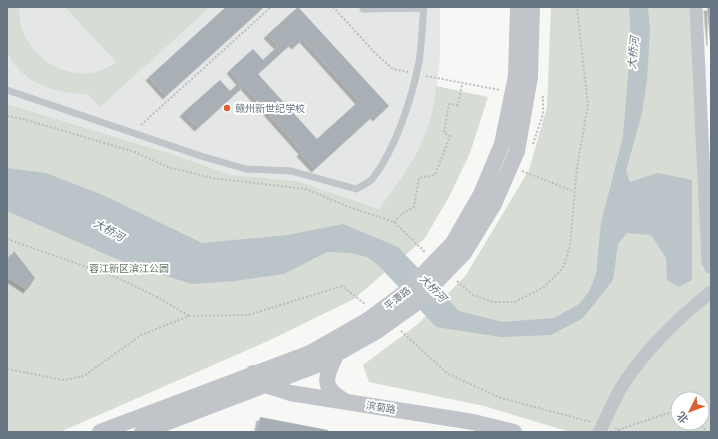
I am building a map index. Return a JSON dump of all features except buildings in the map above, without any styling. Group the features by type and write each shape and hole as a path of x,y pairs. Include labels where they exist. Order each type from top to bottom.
{"street":[{"name":"平潭路","path":"100,432 258,379 317,365 337,353 373,325 407,291 459,248 494,204 517,169 520,94 516,76 518,7"},
{"name":"平潭路","path":"459,248 502,144 520,94 530,77 532,7"},
{"path":"696,7 708,263 711,268"},
{"path":"599,432 624,383 653,345 684,314 711,292"},
{"name":"平潭路","path":"142,432 373,325"},
{"path":"337,353 327,372 327,384 333,395 348,403"},
{"name":"滨菊路","path":"258,379 290,393 473,422 514,432"}],"lane":[{"path":"7,90 201,156 246,169 291,171 356,189 368,183 373,178 392,144 403,118 419,61 423,8 363,9"}],"path":[{"path":"132,133 271,7"},
{"path":"333,7 378,56 393,69 543,98 543,114 531,150"},
{"path":"456,280 473,295 494,302 515,302 544,287 564,268 570,246 575,192 588,105 577,7"},
{"path":"394,222 402,214 414,207 420,178 434,175 450,136 444,133 449,104 458,105 462,83"},
{"path":"7,116 23,119 135,152 168,167 212,178 306,189 349,207 394,222 428,255"},
{"path":"517,169 526,165"},
{"path":"517,169 575,192"},
{"path":"7,239 118,278 158,297 189,316"},
{"path":"618,430 668,412 670,413"}],"shaded area":[{"name":"赣州新世纪学校","path":"7,7 440,7 440,57 434,112 422,144 406,173 379,209 297,181 231,175 175,155 7,104"}],"green space":[{"path":"7,7 19,7 24,34 31,46 40,56 51,64 64,70 77,73 90,73 103,69 116,62 65,7 210,7 100,107 88,94 76,94 52,89 40,84 20,71 12,62 6,47"},
{"path":"551,7 691,7 702,267 711,277 711,432 570,432 484,406 369,382 363,365 418,324 466,275 529,170 547,107"},
{"name":"蓉江新区滨江公园","path":"436,86 488,97 470,153 449,197 425,238 354,299 268,341 60,432 7,432 7,104 175,155 231,175 297,181 379,209 409,166 424,138 433,105"}],"water":[{"name":"大桥河","path":"629,7 648,7 650,31 647,80 642,113 626,171 630,182 658,173 692,180 692,280 679,287 667,280 666,258 651,235 627,233 618,244 613,280 583,318 551,335 501,337 436,327 379,266 367,257 351,253 327,252 284,274 234,281 192,284 128,264 7,211 7,168 46,173 105,196 202,243 288,235 343,224 398,247 459,311 502,322 554,318 579,304 589,292 596,274 601,223 623,137 631,40"}],"place":[{"name":"赣州新世纪学校","path":"227,108"}]}
